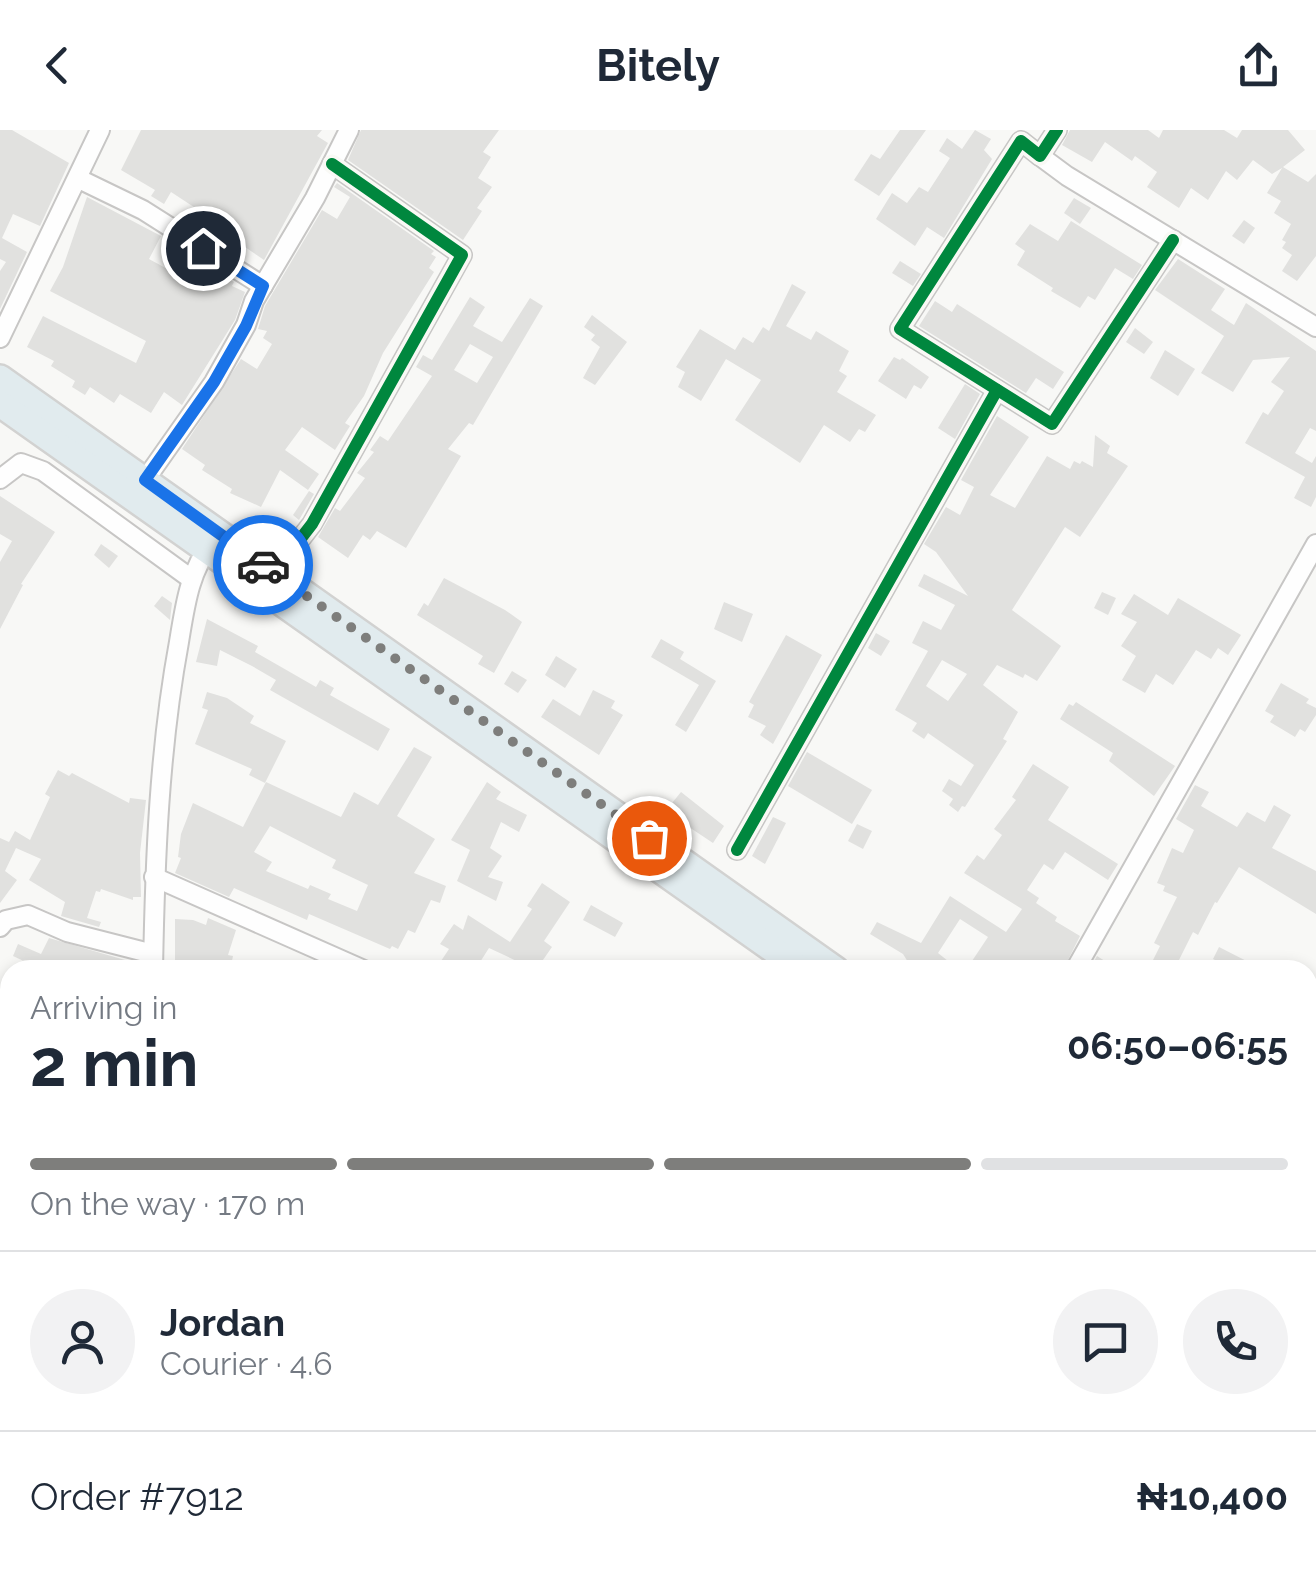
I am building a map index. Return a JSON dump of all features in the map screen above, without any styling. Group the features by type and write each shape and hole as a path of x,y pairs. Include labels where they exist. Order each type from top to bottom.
{"highway":[{"path":"0,378 145,480 212,541 274,573 822,960"},
{"path":"0,404 212,541 788,960"}],"street":[{"path":"0,338 100,130"},
{"path":"145,480 214,382 350,130"},
{"path":"1040,156 1057,130"},
{"path":"1173,240 1052,424 900,329 1014,136 1066,176 1173,240 1316,327"},
{"path":"274,573 312,524 462,255 332,164"},
{"path":"78,178 143,210 263,286"},
{"path":"737,850 997,390"},
{"path":"0,479 21,463 43,472 190,578"},
{"path":"153,960 154,877 168,700 190,578 212,541"},
{"path":"1081,960 1316,544"},
{"path":"154,877 341,960"},
{"path":"0,927 6,920 28,915 147,960"}],"building":[{"path":"0,130 12,130 69,163 40,226 13,214 2,238 27,252 0,309 0,271 6,262 0,259"},
{"path":"141,130 322,130 317,136 328,143 264,260 199,221 203,213 171,192 164,204 151,196 155,190 121,170"},
{"path":"361,130 499,130 483,152 491,157 478,178 492,187 477,208 482,211 463,240 348,160"},
{"path":"900,130 926,130 879,196 854,180 871,154 880,159"},
{"path":"975,130 991,139 984,150 992,159 944,238 927,227 915,246 876,219 892,193 907,203 919,187 928,192 950,158 939,151 947,138 962,149"},
{"path":"1070,130 1148,130 1159,138 1163,130 1224,130 1237,138 1242,130 1288,130 1305,150 1283,167 1308,182 1316,174 1316,256 1297,281 1282,271 1292,255 1282,248 1291,224 1274,213 1281,201 1267,193 1282,168 1272,174 1253,160 1237,180 1226,171 1208,200 1191,188 1179,208 1147,187 1157,172 1135,156 1132,161 1105,142 1092,162 1062,145"},
{"path":"337,183 434,251 431,254 436,257 429,268 434,272 383,353 364,396 345,423 350,426 335,450 302,427 285,450 319,474 308,490 280,470 261,507 230,493 232,489 202,470 205,465 182,449 241,359 257,369 272,344 263,338 267,331 258,329 265,306 322,210 337,219 350,197 334,187"},
{"path":"87,197 161,236 149,259 204,289 213,269 245,292 235,320 182,405 164,392 151,413 120,394 114,403 90,387 85,395 72,387 75,381 51,366 54,361 27,347 43,316 136,363 146,341 50,291 63,267"},
{"path":"1074,198 1091,208 1080,224 1064,213"},
{"path":"1244,220 1255,228 1244,244 1232,236"},
{"path":"1071,221 1142,265 1133,279 1115,268 1095,300 1088,296 1080,308 1017,265 1025,251 1015,244 1030,224 1058,241"},
{"path":"1178,259 1225,289 1211,310 1234,325 1246,303 1316,351 1316,431 1310,428 1295,453 1312,463 1316,456 1316,497 1311,507 1294,498 1305,477 1245,443 1263,412 1268,415 1284,391 1271,382 1290,357 1253,360 1233,392 1201,373 1224,336 1155,290"},
{"path":"900,261 921,274 913,286 892,273"},
{"path":"792,284 806,292 786,326 811,340 816,331 849,351 839,371 847,376 837,392 876,415 865,432 859,429 850,442 824,425 800,463 735,420 761,380 726,359 701,401 678,387 685,372 676,367 700,329 735,350 743,337 753,343 763,327 769,331"},
{"path":"470,297 485,307 473,326 502,342 530,298 543,306 473,425 469,423 448,449 461,456 406,548 377,531 370,540 363,535 348,558 318,537 335,508 340,511 365,478 357,473 374,452 370,450 380,436 388,441 432,376 416,367 423,355 432,360","holes":["470,344 493,357 477,383 454,370"]},
{"path":"935,301 952,312 957,304 1064,372 1053,389 1036,378 1026,393 919,326"},
{"path":"592,315 627,342 595,385 583,378 600,347 591,340 595,335 584,327"},
{"path":"1135,328 1153,342 1144,354 1126,342"},
{"path":"1165,350 1195,369 1178,396 1150,378"},
{"path":"894,357 902,358 929,377 921,389 914,385 906,399 878,381"},
{"path":"965,384 980,394 955,439 938,428"},
{"path":"997,416 1029,437 990,495 1015,508 1047,456 1070,469 1074,461 1093,467 1095,435 1110,446 1107,453 1128,466 1080,537 1065,527 1012,610 1061,646 1037,681 997,665 983,685 1018,712 1003,739 1007,741 958,812 949,805 953,799 942,791 949,779 961,786 974,765 928,733 924,739 912,731 917,723 895,710 928,651 912,643 923,621 941,630 955,605 918,586 924,574 968,596 936,552 924,544 946,507 960,515 974,487 961,480","holes":["942,660 967,674 948,701 926,686"]},
{"path":"309,491 314,494 299,520 293,515"},
{"path":"0,496 55,532 21,584 0,629 0,562 12,541 0,534"},
{"path":"101,544 118,556 109,568 94,555"},
{"path":"444,578 522,622 494,673 478,664 483,656 417,615 424,603 428,606"},
{"path":"1102,592 1116,598 1108,615 1094,608"},
{"path":"1134,594 1168,615 1178,598 1241,635 1228,655 1218,648 1211,659 1196,650 1173,685 1156,674 1145,693 1122,680 1136,656 1121,646 1137,622 1121,614"},
{"path":"162,596 172,603 170,620 154,606"},
{"path":"724,602 753,614 742,642 714,629"},
{"path":"207,619 258,646 255,652 316,687 320,680 334,688 330,695 390,729 378,751 270,690 276,680 220,650 217,666 196,662"},
{"path":"876,633 890,641 881,656 868,648"},
{"path":"786,635 822,655 773,744 760,735 766,726 748,717 754,705 749,702"},
{"path":"661,639 684,652 680,659 716,681 686,732 675,725 699,685 651,657"},
{"path":"556,656 577,669 565,688 545,675"},
{"path":"512,671 527,680 518,693 504,684"},
{"path":"1281,683 1309,699 1306,703 1316,708 1305,732 1300,729 1295,737 1270,722 1274,716 1265,711"},
{"path":"593,690 615,701 611,708 623,715 599,755 541,717 553,699 580,716"},
{"path":"207,692 227,698 254,716 250,723 286,741 265,783 249,775 252,769 195,744 208,710 202,708"},
{"path":"1076,702 1175,766 1154,796 1109,761 1113,753 1060,719 1069,704 1073,706"},
{"path":"414,747 432,757 397,816 435,839 414,873 446,886 440,903 431,900 415,933 408,930 398,949 309,914 307,920 234,888 229,897 175,873 181,858 181,834 193,803 243,827 266,782 341,817 354,792 378,805","holes":["270,826 336,860 332,868 368,885 357,911 328,899 331,894 266,871 272,862 254,852"]},
{"path":"807,752 872,790 852,824 788,786"},
{"path":"1033,764 1069,787 1048,820 1118,864 1108,880 1065,852 1053,870 1044,864 1027,890 1039,898 1036,903 1057,917 1055,921 1080,936 1068,960 973,960 988,937 960,919 938,953 947,960 907,960 870,934 877,922 921,943 950,896 1006,932 1022,909 964,873 977,855 984,860 1002,835 994,829 1016,800 1012,797"},
{"path":"58,770 69,776 72,773 129,803 130,798 146,800 140,853 141,897 133,900 101,889 96,891 87,918 101,922 99,927 61,916 65,902 29,880 41,859 16,848 5,871 17,880 0,903 0,838 9,842 15,831 30,840 50,797 45,794"},
{"path":"487,782 501,792 496,799 527,815 519,832 501,822 490,848 502,856 488,877 503,882 496,901 457,881 470,850 451,840"},
{"path":"1195,785 1209,792 1201,806 1237,827 1247,812 1265,822 1274,805 1291,815 1272,848 1316,871 1316,914 1239,867 1198,935 1193,932 1179,960 1153,960 1160,946 1154,943 1177,897 1163,891 1165,886 1157,883 1172,848 1183,853 1194,830 1176,819"},
{"path":"681,792 724,826 713,843 668,808"},
{"path":"773,817 786,823 765,864 752,856"},
{"path":"857,824 872,831 863,849 848,841"},
{"path":"542,883 570,902 544,941 552,947 543,960 515,960 489,948 481,960 442,960 449,949 440,944 454,924 463,930 468,915 510,942 532,909 527,906"},
{"path":"591,905 623,923 615,937 583,920"},
{"path":"208,918 236,930 228,955 233,956 232,960 175,960 175,919 206,925"},
{"path":"49,938 125,960 22,960 13,956 18,944 41,954"},
{"path":"1219,947 1244,960 1215,960"}],"cycle path":[{"path":"1057,130 1040,156 1021,141 900,329 1052,424 1173,240"},
{"path":"274,573 312,524 462,255 332,164"},
{"path":"737,850 997,390"}],"way so far":[{"path":"263,565 649,838"}],"route":[{"path":"203,248 263,286 246,326 214,382 145,480 263,565"}]}
